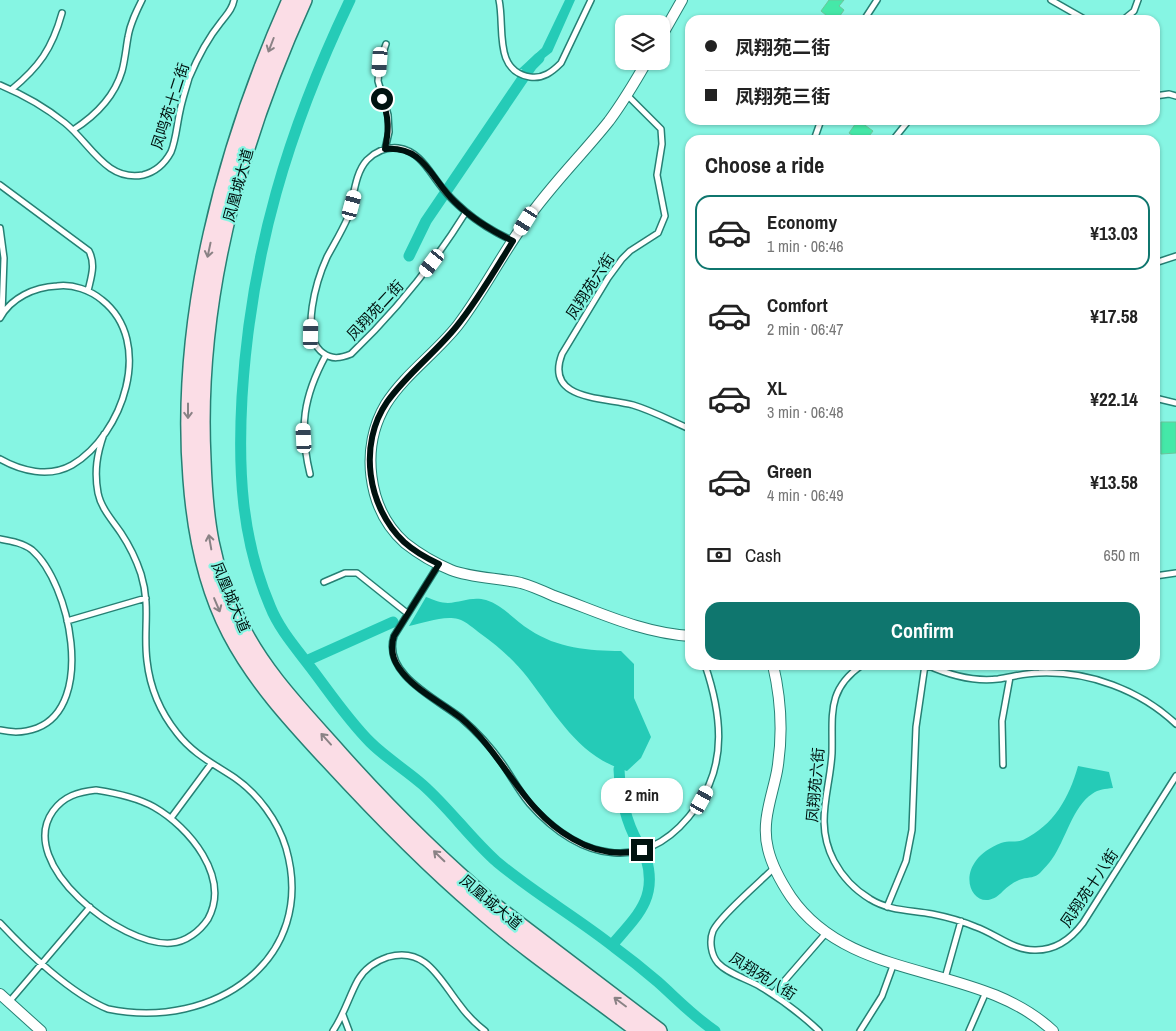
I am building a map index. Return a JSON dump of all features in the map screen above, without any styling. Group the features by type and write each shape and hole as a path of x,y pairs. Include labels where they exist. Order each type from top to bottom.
{"main road":[{"name":"凤凰城大道","path":"290,0 256,84 239,134 217,216 198,308 188,402 188,447 196,535 205,572 228,631 246,662 286,715 362,797 478,908 639,1031"},
{"name":"凤凰城大道","path":"304,0 271,77 250,141 235,194 212,300 202,388 202,434 207,520 218,574 238,621 271,676 391,809 454,870 496,907 659,1031"}],"street":[{"path":"670,21 682,0"},
{"path":"642,70 628,95 608,122 547,194 513,241 480,294 456,327 398,387 386,404 377,423 371,444 370,465 372,486 383,513 403,541 420,554 454,571 523,584 643,629 685,635"},
{"path":"774,670 780,701 781,736 777,770 768,804 765,827 768,848 774,868 796,904 826,932 858,952 986,992 1021,1007 1053,1031"},
{"path":"0,994 41,1031"}],"lane":[{"path":"0,85 45,108 73,130 89,120 103,106 114,90 121,73 134,17 142,0"},
{"name":"凤鸣苑十二街","path":"73,130 103,165 112,172 124,176 135,176 152,171 166,160 171,150 180,108 190,77 203,48 229,13 234,0"},
{"path":"499,0 503,53 507,63 514,71 525,76 544,76 554,71 561,63 591,0"},
{"path":"867,15 877,0"},
{"path":"1050,0 1072,15"},
{"path":"1129,15 1134,11 1138,0"},
{"path":"11,90 29,75 44,57 56,36 62,14"},
{"path":"385,149 389,132 388,115 378,81 380,62 386,44"},
{"name":"凤翔苑六街","path":"628,95 661,129 662,144 657,175 665,216 658,233 630,251 608,278 562,354 558,365 558,373 565,385 585,396 630,405 652,412 685,427"},
{"path":"1160,96 1176,96"},
{"path":"310,474 304,450 303,425 314,377 326,355 313,343 311,334 313,303 316,287 327,258 348,217 360,170 367,160 385,149 402,149 417,156 444,190 466,212 496,233 513,241"},
{"path":"0,185 89,250 93,258 94,267 88,292"},
{"name":"凤翔苑二街","path":"326,355 343,357 351,354 373,332 414,287 466,212"},
{"path":"0,228 4,258 1,316"},
{"path":"1160,261 1176,256"},
{"path":"0,459 15,468 34,472 53,471 71,465 89,451 104,434 116,414 124,393 130,353 128,336 121,320 110,306 96,295 88,292 63,285 45,286 22,297 1,316"},
{"path":"1160,399 1176,403"},
{"path":"104,434 97,454 95,475 99,496 107,516 120,532 134,557 146,598 147,661 157,700 178,734 191,749 211,764 236,778 257,797 274,820 282,838 292,874 292,900 287,925 278,949 264,970 246,988"},
{"path":"0,539 14,541 30,549 43,562 58,592 67,621 72,666 67,699 57,714 44,725 28,732 0,730"},
{"path":"439,564 407,613 392,644 394,660 402,672 475,731 493,750 529,803 546,820 578,842 618,854 642,850 656,845 672,833 693,812 710,785 716,769 719,737 714,694 707,670"},
{"path":"324,582 345,573 357,573 407,613"},
{"path":"1160,575 1176,573"},
{"path":"67,621 146,598"},
{"name":"凤翔苑六街","path":"855,670 841,684 834,698 831,713 831,761 823,808 823,826 827,844 834,860 850,882 870,899 887,907 961,921"},
{"path":"887,907 906,862 912,830 916,727 925,670"},
{"path":"940,670 980,680 1041,673 1092,678 1117,686 1141,698 1176,724"},
{"path":"1003,766 1002,721 1010,677"},
{"path":"171,818 211,764"},
{"name":"凤翔苑十八街","path":"961,921 1020,948 1034,950 1049,949 1074,935 1083,924 1176,776"},
{"path":"82,791 109,792 136,798 171,818 191,839 214,878 216,894 212,910 204,925 192,936 176,942 160,944 130,933 90,907 65,882 48,856 44,843 45,829 50,816 58,805 69,796 82,791"},
{"name":"凤翔苑八街","path":"774,868 722,919 713,930 710,945 718,963 773,994 818,1031"},
{"path":"9,1002 90,907"},
{"path":"945,978 961,921"},
{"path":"0,923 42,964 102,1006 126,1015 151,1020"},
{"path":"773,994 826,932"},
{"path":"333,1031 343,1015 358,980 368,968 380,960 394,956 408,956 422,960 434,969 459,1005 486,1031"},
{"path":"860,1031 882,996 894,963"},
{"path":"969,1031 986,992"},
{"path":"343,1015 349,1031"}],"shaded area":[{"path":"565,0 575,0 552,52 529,70 519,69 542,48"},
{"path":"426,597 448,603 472,599 486,600 503,609 530,630 551,641 585,649 621,651 634,664 634,698 651,737 641,758 627,771 610,765 595,756 570,734 512,660 464,621 446,618 409,626"},
{"path":"1078,766 1109,772 1113,788 1097,791 1085,800 1074,815 1057,852 1038,875 1014,882 993,899 983,900 975,895 970,887 970,876 974,864 984,853 1001,843 1023,840 1043,827 1065,800"}],"building":[{"path":"829,0 844,0 839,6 844,10 840,15 826,15 821,11"},
{"path":"855,125 865,125 873,131 870,135 852,135 849,133"},
{"path":"1161,422 1176,422 1176,453 1161,454"}],"waterway":[{"path":"350,0 308,96 291,145 276,193 254,292 242,397 241,477 247,529 260,580 283,630 347,716 370,742 433,794 497,862 631,960 715,1031"},
{"path":"409,256 426,221 532,65 539,58"},
{"path":"306,661 393,622"},
{"path":"619,769 624,807 638,843"},
{"path":"612,945 630,925 643,906 649,884 646,858"}],"route":[{"path":"382,99 388,115 389,132 385,149 397,148 408,150 417,156 444,190 466,212 496,233 513,241 480,294 456,327 398,387 386,404 377,423 371,444 372,486 379,506 390,525 403,541 420,554 439,564 394,636 392,644 394,660 409,679 461,718 475,731 493,750 529,803 560,831 583,844 609,853 627,854 642,850"}]}
